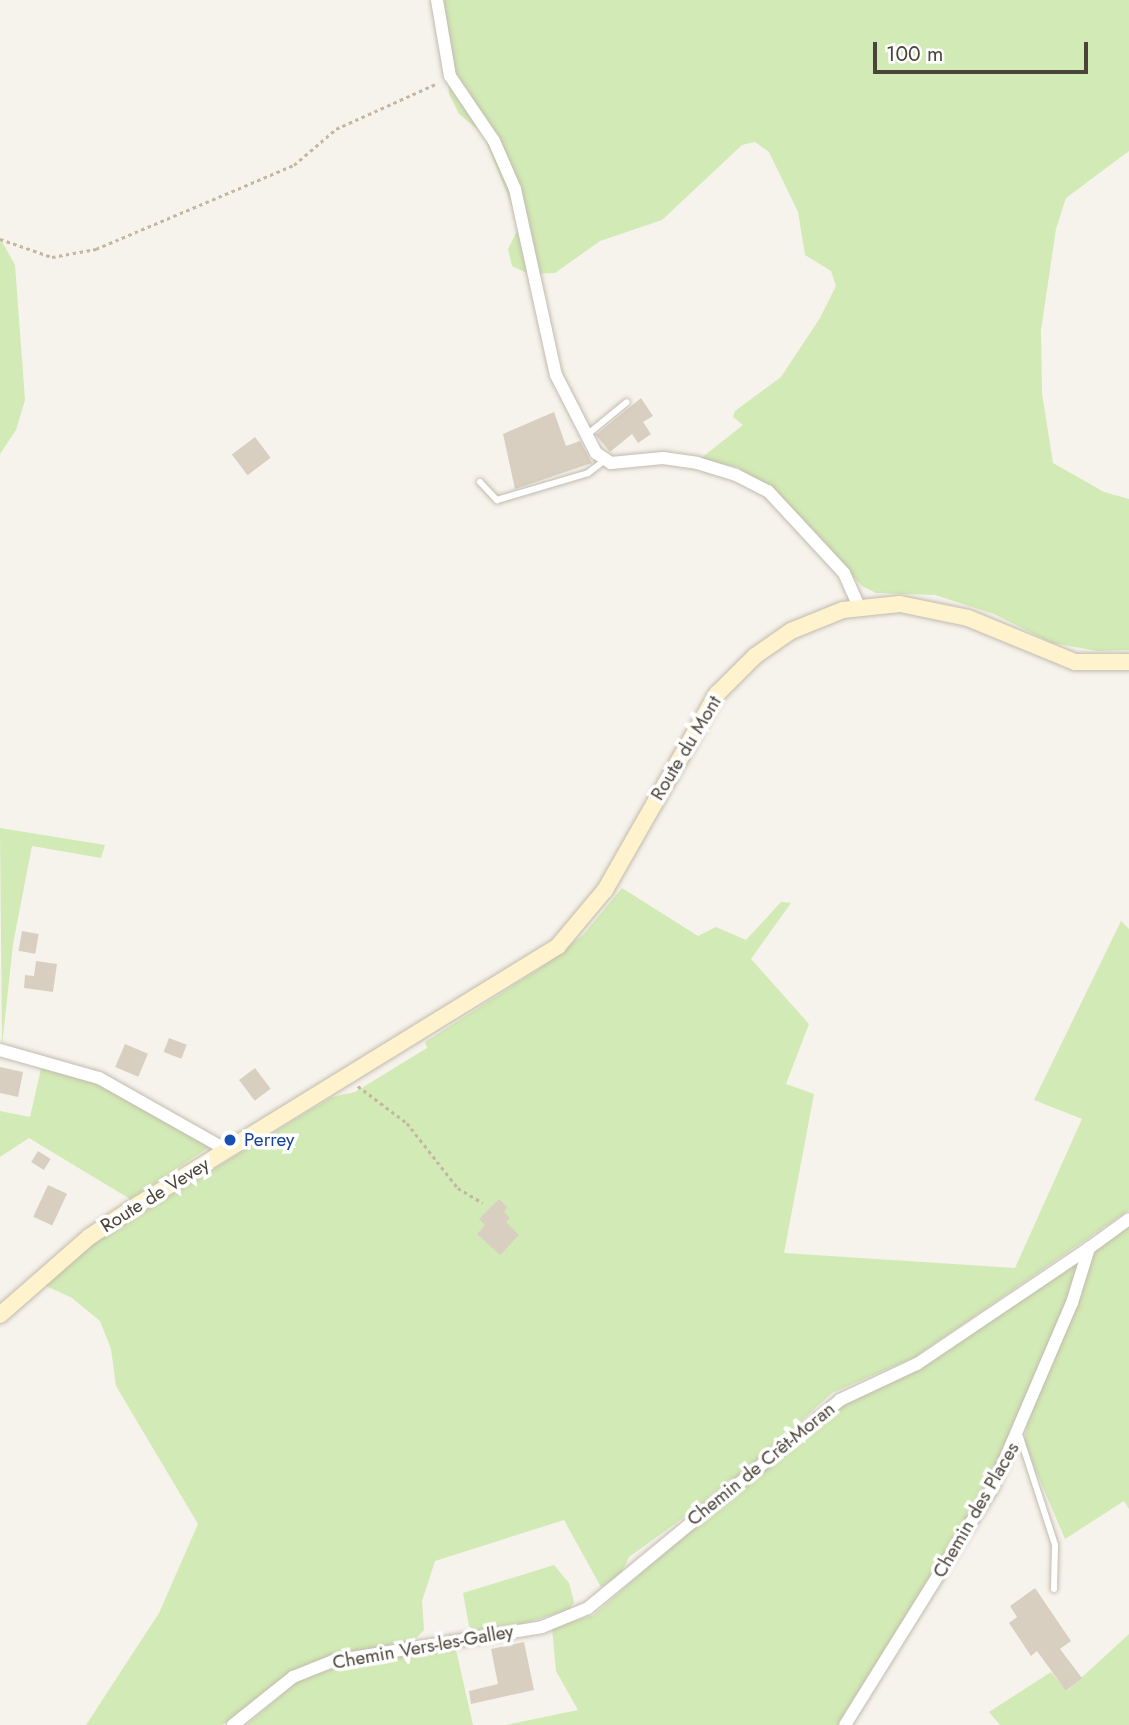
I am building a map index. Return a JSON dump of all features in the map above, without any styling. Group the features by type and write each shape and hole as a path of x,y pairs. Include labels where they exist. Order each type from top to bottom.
{"main road":[{"name":"Route du Mont","path":"353,1074 558,946 597,903 697,722 726,684 791,631 859,607 933,608 1063,659 1096,664 1129,662"},
{"name":"Route de Vevey","path":"0,1315 89,1237 353,1074"}],"street":[{"path":"437,0 450,76 490,135 515,189 556,375 586,436 604,461 671,459 723,471 757,485 776,498 838,566 852,584 859,607"},
{"path":"0,1050 99,1078 227,1150"},
{"path":"1088,1248 1129,1219"},
{"name":"Chemin des Places","path":"845,1725 993,1487 1018,1434 1043,1362 1072,1303 1088,1248"},
{"name":"Chemin de Crêt-Moran","path":"588,1608 840,1400 917,1364 1088,1248"},
{"name":"Chemin Vers-les-Galley","path":"233,1725 293,1677 333,1661 542,1627 588,1608"}],"lane":[{"path":"586,436 627,402"},
{"path":"481,482 497,500 589,473 604,461"},
{"path":"1018,1434 1055,1545 1054,1589"}],"path":[{"path":"0,239 52,257 96,249 294,165 336,129 450,76"},
{"path":"353,1074 407,1123 458,1188 483,1203"}],"green space":[{"path":"441,0 1129,0 1129,151 1066,198 1056,229 1041,330 1042,393 1053,463 1104,492 1129,499 1129,650 1098,651 1052,643 994,614 935,595 876,593 862,586 774,491 737,467 700,459 743,425 733,417 735,411 781,377 820,318 836,286 831,271 805,255 798,212 769,152 755,142 742,145 662,220 600,241 555,273 529,274 512,266 508,249 518,229 515,213 483,134 459,114 449,94"},
{"path":"0,238 15,265 25,400 16,430 0,454"},
{"path":"0,828 105,845 101,858 32,846 13,944 2,1046"},
{"path":"622,888 698,936 716,927 746,940 781,902 791,903 751,959 809,1024 786,1084 814,1094 784,1253 1015,1268 1082,1119 1034,1100 1121,921 1129,929 1129,1210 915,1357 832,1393 737,1479 629,1557 621,1574 601,1587 564,1520 435,1561 422,1601 424,1630 414,1640 310,1663 222,1725 86,1725 159,1613 198,1524 116,1386 111,1349 100,1321 72,1298 42,1284 100,1239 248,1148 332,1097 355,1092 427,1048 425,1042 545,965 584,934"},
{"path":"42,1064 88,1077 211,1146 130,1199 29,1138 0,1157 0,1111 30,1117"},
{"path":"1129,1220 1129,1509 1124,1501 1065,1539 1024,1443 1027,1423 1093,1252"},
{"path":"1079,1260 1069,1303 984,1495 841,1725 506,1725 578,1710 556,1671 552,1628 594,1615 719,1504 847,1400"},
{"path":"554,1565 569,1583 574,1602 569,1610 518,1625 476,1632 469,1626 463,1593"},
{"path":"1129,1634 1129,1725 1000,1725 989,1712 1051,1672 1067,1691"},
{"path":"454,1641 473,1725 246,1725 298,1681 347,1663"}],"building":[{"path":"641,398 653,416 643,422 651,434 638,443 632,434 610,452 596,435"},
{"path":"554,412 566,446 580,441 592,463 515,489 503,434"},
{"path":"255,437 271,458 247,475 232,454"},
{"path":"22,931 39,934 35,954 19,951"},
{"path":"36,961 57,964 53,992 24,988 25,975 34,976"},
{"path":"169,1038 187,1045 181,1059 164,1052"},
{"path":"125,1044 148,1054 138,1077 115,1067"},
{"path":"0,1067 23,1072 18,1097 0,1093"},
{"path":"255,1068 271,1089 255,1101 239,1080"},
{"path":"38,1151 51,1159 44,1170 31,1162"},
{"path":"48,1185 67,1194 52,1226 33,1217"},
{"path":"499,1199 507,1207 504,1212 510,1218 506,1222 519,1235 500,1255 477,1234 485,1225 479,1219"},
{"path":"1035,1588 1071,1641 1060,1649 1082,1678 1066,1691 1037,1651 1031,1656 1009,1623 1017,1617 1010,1606"},
{"path":"524,1642 534,1690 471,1704 469,1691 498,1684 491,1649"}],"place":[{"name":"Perrey","path":"230,1140"}]}
